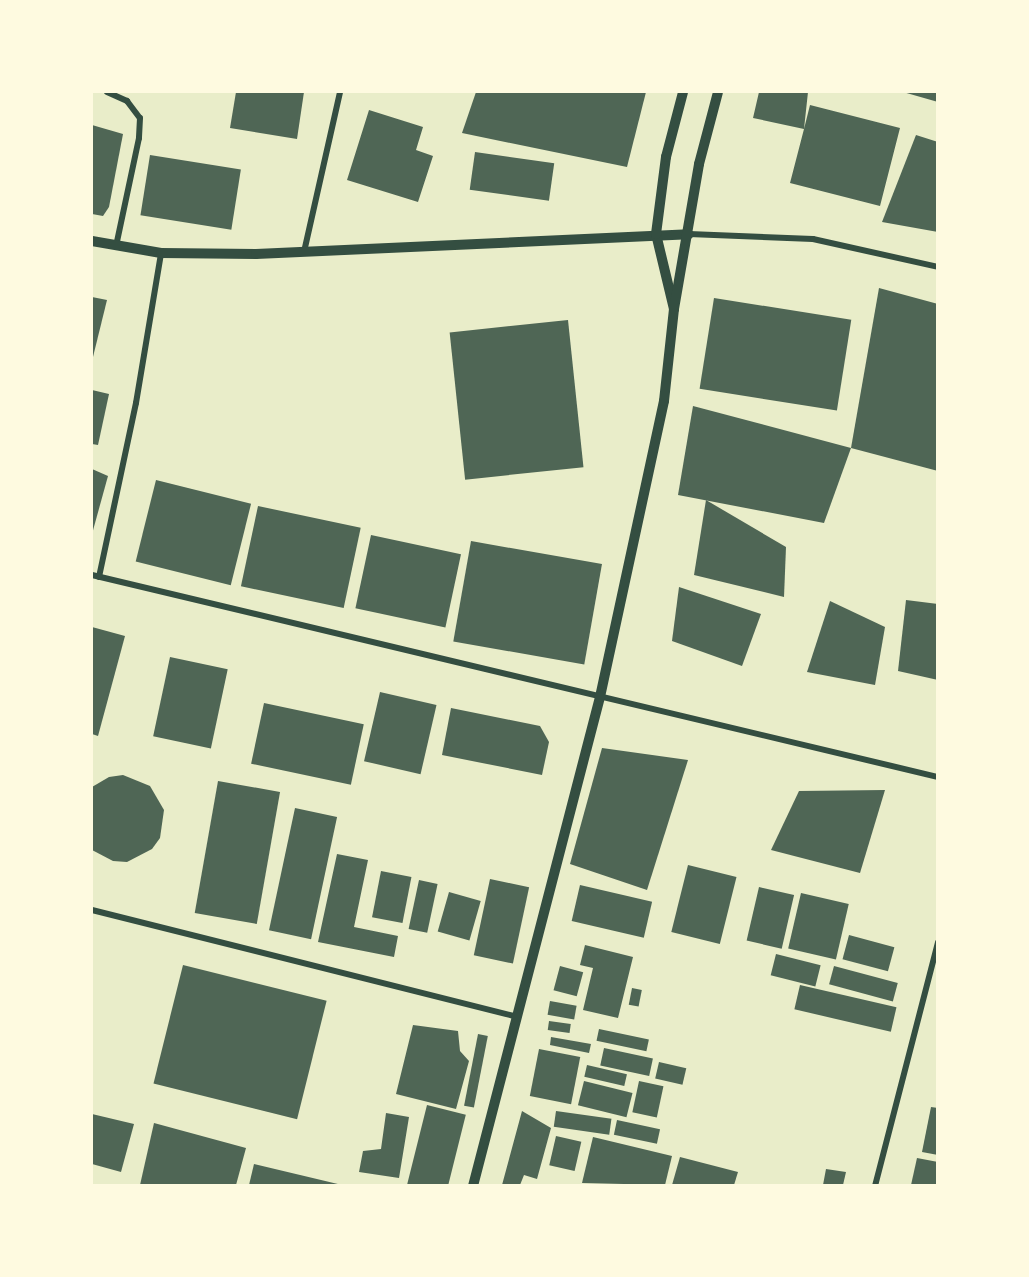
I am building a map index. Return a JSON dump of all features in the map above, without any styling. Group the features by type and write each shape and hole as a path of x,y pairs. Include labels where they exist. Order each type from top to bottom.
{"street":[{"path":"107,92 127,101 140,118 139,138 116,246"},
{"path":"304,252 340,92"},
{"path":"674,309 656,234 666,157 683,92"},
{"path":"473,1185 515,1016 600,698 664,400 674,309 689,234 699,164 718,92"},
{"path":"92,241 161,253 304,252 689,234 813,239 938,267"},
{"path":"99,577 136,403 161,253"},
{"path":"92,575 938,777"},
{"path":"92,910 515,1016"},
{"path":"875,1185 938,942"}],"building":[{"path":"236,92 304,92 297,139 230,128"},
{"path":"476,92 646,92 627,167 462,133"},
{"path":"759,92 808,92 804,129 753,118"},
{"path":"903,92 938,92 938,102"},
{"path":"810,105 900,128 880,206 790,183"},
{"path":"369,110 423,127 416,150 433,156 418,202 347,180"},
{"path":"92,125 123,134 109,207 103,216 92,214"},
{"path":"916,135 938,142 938,232 882,222"},
{"path":"475,152 554,163 549,201 470,190"},
{"path":"150,155 241,169 231,230 140,215"},
{"path":"879,288 938,304 938,471 851,448"},
{"path":"92,297 107,300 92,361"},
{"path":"714,298 851,320 837,411 700,389"},
{"path":"568,320 583,467 465,480 450,332"},
{"path":"92,390 109,394 98,445 92,444"},
{"path":"693,406 851,448 824,523 678,495"},
{"path":"92,469 108,476 92,534"},
{"path":"156,480 251,504 231,585 136,562"},
{"path":"706,500 786,547 784,597 694,575"},
{"path":"258,506 361,528 344,608 241,586"},
{"path":"371,535 461,554 445,627 355,608"},
{"path":"471,541 602,564 584,665 453,641"},
{"path":"679,587 761,614 742,666 672,641"},
{"path":"906,600 938,604 938,680 898,671"},
{"path":"830,601 885,627 875,685 807,672"},
{"path":"92,627 125,636 98,736 92,734"},
{"path":"170,657 228,669 211,748 153,736"},
{"path":"380,692 437,705 421,774 364,761"},
{"path":"264,703 364,724 351,785 251,764"},
{"path":"451,708 540,726 549,742 542,775 442,755"},
{"path":"602,748 688,760 647,890 570,864"},
{"path":"123,775 150,786 164,810 160,838 152,849 127,862 113,861 92,850 92,787 109,777"},
{"path":"218,781 280,792 257,924 195,913"},
{"path":"885,790 860,873 771,850 799,791"},
{"path":"295,808 337,817 311,939 269,930"},
{"path":"337,854 368,860 354,927 398,936 394,957 318,942"},
{"path":"688,865 737,877 720,944 671,932"},
{"path":"381,871 411,877 402,923 372,917"},
{"path":"490,879 529,887 513,964 474,955"},
{"path":"419,880 438,884 427,933 409,929"},
{"path":"580,885 652,902 644,938 572,921"},
{"path":"759,887 794,895 782,949 747,941"},
{"path":"449,892 481,901 469,941 438,931"},
{"path":"801,893 849,904 836,960 788,949"},
{"path":"849,935 894,947 888,971 843,959"},
{"path":"585,945 633,957 618,1018 583,1010 593,968 580,965"},
{"path":"776,954 821,965 815,986 771,975"},
{"path":"183,965 327,1001 297,1119 153,1083"},
{"path":"560,966 583,972 577,996 554,990"},
{"path":"834,966 898,983 893,1001 829,984"},
{"path":"800,985 896,1007 891,1032 794,1009"},
{"path":"632,988 642,990 639,1007 629,1005"},
{"path":"550,1001 577,1006 574,1019 548,1015"},
{"path":"549,1021 571,1024 570,1033 548,1030"},
{"path":"413,1025 458,1031 460,1051 469,1061 456,1109 396,1094"},
{"path":"599,1029 649,1040 646,1051 597,1041"},
{"path":"478,1034 488,1036 474,1108 464,1106"},
{"path":"551,1037 591,1044 589,1053 550,1045"},
{"path":"604,1048 653,1058 649,1076 600,1066"},
{"path":"539,1049 580,1057 571,1104 530,1096"},
{"path":"659,1062 686,1068 682,1085 655,1079"},
{"path":"587,1065 627,1074 624,1086 584,1077"},
{"path":"584,1081 633,1093 626,1117 578,1105"},
{"path":"639,1081 663,1086 657,1117 632,1112"},
{"path":"427,1105 466,1115 448,1186 407,1185"},
{"path":"931,1107 938,1108 938,1155 922,1152"},
{"path":"522,1111 551,1128 537,1179 524,1175 520,1185 502,1185"},
{"path":"556,1111 611,1119 609,1135 554,1127"},
{"path":"386,1113 409,1117 399,1178 359,1172 363,1151 381,1149"},
{"path":"92,1114 134,1124 121,1172 92,1164"},
{"path":"617,1120 660,1129 657,1144 614,1135"},
{"path":"154,1123 246,1148 236,1185 140,1185"},
{"path":"556,1136 581,1142 575,1171 549,1165"},
{"path":"593,1137 672,1156 665,1185 582,1183"},
{"path":"680,1157 738,1172 734,1185 672,1185"},
{"path":"917,1158 938,1162 938,1185 911,1185"},
{"path":"254,1164 342,1185 249,1185"},
{"path":"826,1169 846,1172 843,1185 823,1185"}]}
